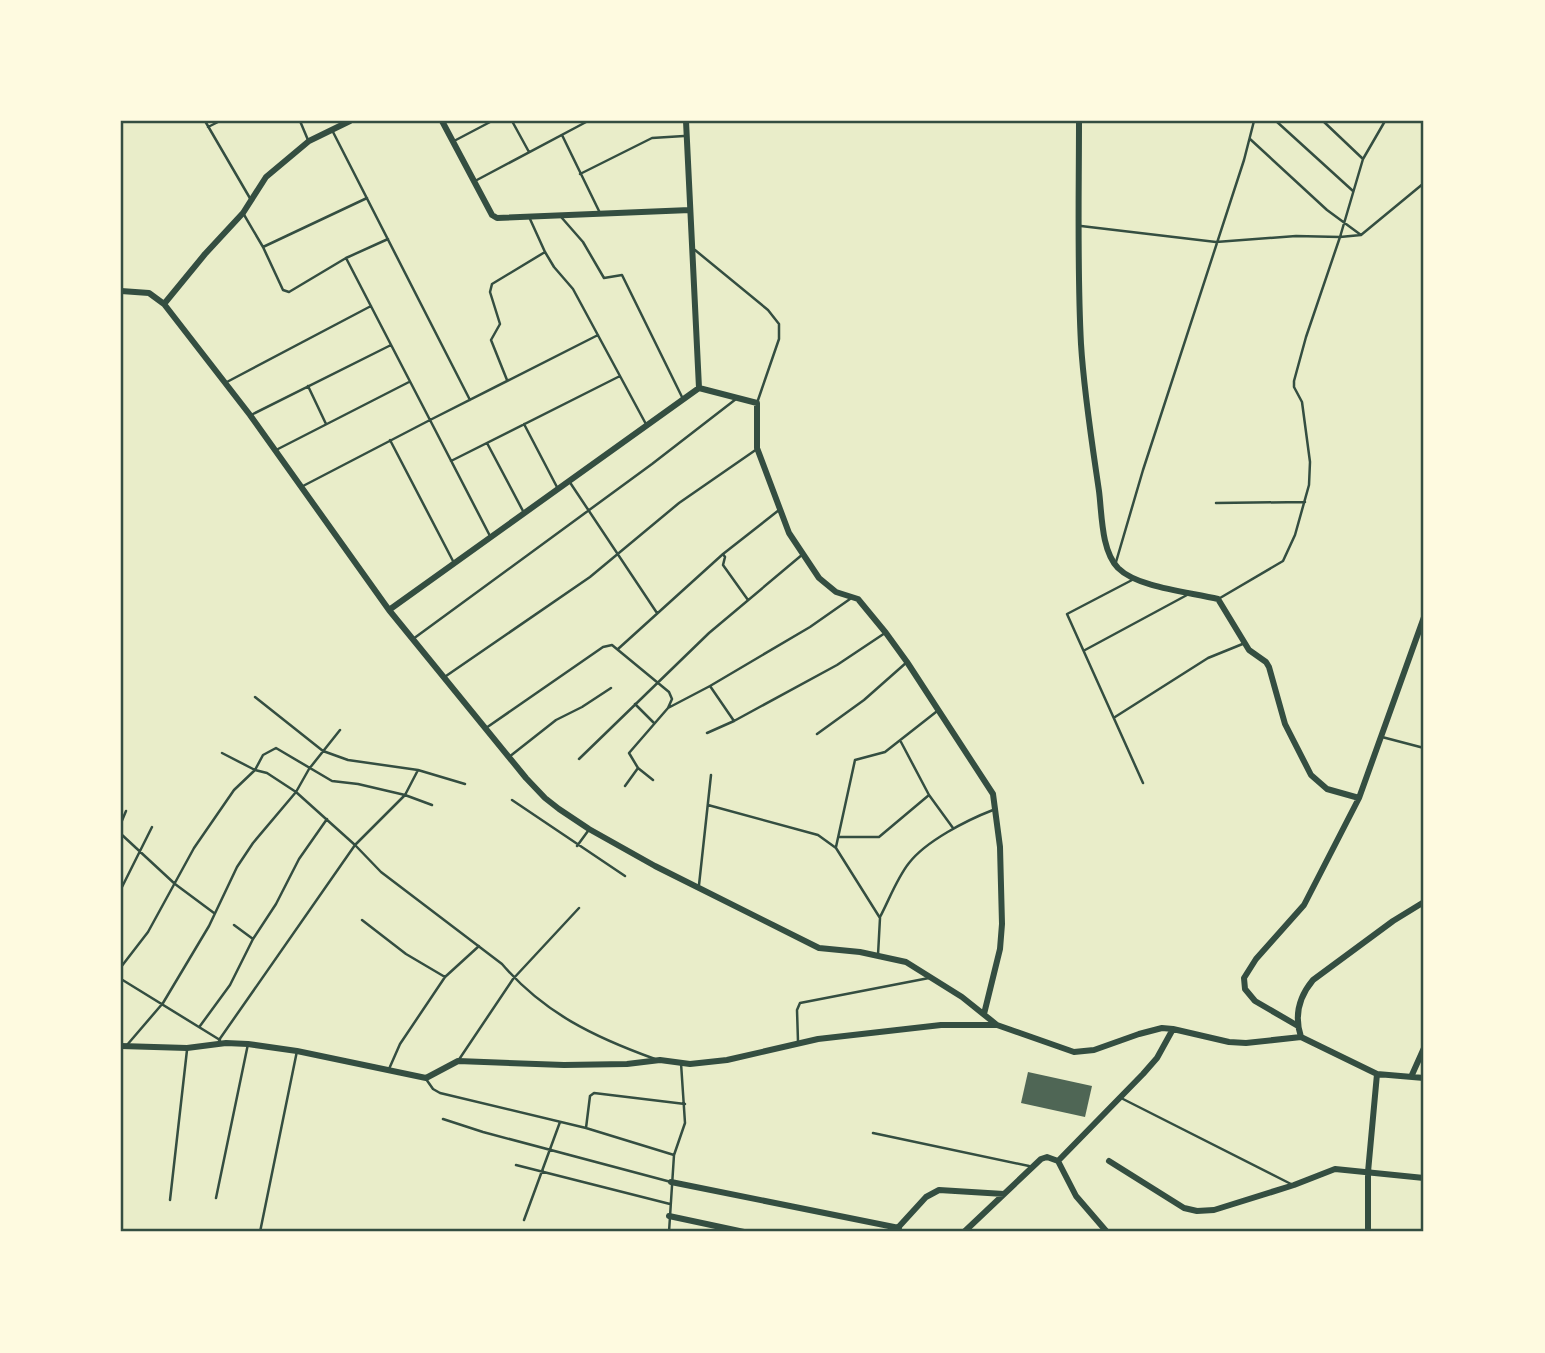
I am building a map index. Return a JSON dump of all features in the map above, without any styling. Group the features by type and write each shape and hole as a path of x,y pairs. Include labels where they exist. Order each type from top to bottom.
{"street":[{"path":"164,304 243,213 266,177 309,141 351,121"},
{"path":"442,121 492,215 497,218 690,210"},
{"path":"686,121 699,388"},
{"path":"1079,121 1081,346 1105,534 1110,554 1115,565 1134,579 1218,600 1250,652 1269,667 1285,724 1314,779 1327,789 1359,798"},
{"path":"121,291 149,293 164,304 250,415 389,610 545,798 589,829 820,948 906,962 962,997 997,1025"},
{"path":"389,610 699,388 757,403 757,448 789,533 819,578 841,594 860,600 886,632 990,788 996,809 1000,847 1003,924 1000,949 984,1014"},
{"path":"1297,1026 1255,1001 1245,989 1244,978 1256,959 1304,905 1359,798 1424,617"},
{"path":"1301,1037 1297,1026 1297,1013 1313,980 1393,921 1424,902"},
{"path":"123,1047 187,1048 226,1043 248,1044 297,1051 426,1078 458,1061 576,1065 660,1060 690,1064 727,1060 817,1039 941,1025 997,1025 1074,1052 1094,1050 1162,1028 1229,1042 1246,1043 1301,1037 1377,1073 1424,1078"},
{"path":"1058,1161 1157,1058 1173,1029"},
{"path":"1411,1077 1424,1048"},
{"path":"1368,1232 1368,1172 1377,1073"},
{"path":"964,1232 1032,1167 1047,1157 1058,1161 1076,1195 1107,1232"},
{"path":"1109,1161 1184,1208 1197,1212 1214,1210 1335,1169 1424,1178"},
{"path":"671,1182 896,1230 926,1197 939,1190 1004,1194"},
{"path":"669,1216 744,1232"}],"lane":[{"path":"205,121 251,200"},
{"path":"208,127 220,121"},
{"path":"300,121 309,141"},
{"path":"454,141 492,121"},
{"path":"512,121 529,152"},
{"path":"475,181 588,121"},
{"path":"1115,565 1254,121"},
{"path":"1276,121 1353,191"},
{"path":"1323,121 1363,159"},
{"path":"1376,121 1380,125"},
{"path":"1218,600 1286,558 1305,502 1310,462 1302,402 1294,387 1294,381 1363,159 1380,125 1385,121"},
{"path":"332,130 470,400"},
{"path":"562,135 600,213"},
{"path":"580,173 652,138 686,136"},
{"path":"1250,139 1344,224 1361,235"},
{"path":"1078,226 1216,242 1296,236 1361,235 1424,183"},
{"path":"264,247 367,198"},
{"path":"243,213 264,247 283,290 289,292 346,258 388,239"},
{"path":"559,215 583,242 604,278 622,275 683,399"},
{"path":"529,216 545,252 554,268 573,289 647,426"},
{"path":"692,247 768,310 779,324 779,339 757,403"},
{"path":"507,381 491,340 500,324 490,292 492,284 545,252"},
{"path":"346,258 491,538"},
{"path":"225,383 370,306"},
{"path":"301,487 598,335"},
{"path":"250,415 391,345"},
{"path":"451,461 620,376"},
{"path":"275,451 410,382"},
{"path":"308,385 326,424"},
{"path":"413,639 738,398"},
{"path":"524,424 558,489"},
{"path":"390,440 454,564"},
{"path":"487,443 524,514"},
{"path":"443,678 590,577 679,503 757,448"},
{"path":"569,481 657,614"},
{"path":"1216,503 1305,502"},
{"path":"617,650 723,554 779,510"},
{"path":"723,554 723,565 748,600"},
{"path":"579,759 656,682 803,554"},
{"path":"1134,579 1067,613 1143,783"},
{"path":"1085,650 1190,593"},
{"path":"668,708 810,626 853,597"},
{"path":"707,733 734,722 837,665 886,632"},
{"path":"1115,718 1208,658 1245,643"},
{"path":"486,728 603,647 612,645 672,699 668,708 629,753 638,768 653,780"},
{"path":"817,734 864,700 908,662"},
{"path":"710,686 734,722"},
{"path":"509,757 556,720 611,688"},
{"path":"255,697 323,751 348,760 418,770 465,784"},
{"path":"635,704 654,723"},
{"path":"836,848 855,760 885,752 939,710"},
{"path":"123,1047 163,1003 215,913 237,867 340,730"},
{"path":"1382,737 1424,748"},
{"path":"900,740 929,795 953,828"},
{"path":"121,967 148,932 194,848 234,790 254,770 263,755 276,748 332,781 358,784 432,804"},
{"path":"222,753 254,770 267,773 296,792 382,872 502,964 513,979 539,1001 579,1027 660,1060"},
{"path":"625,786 638,768"},
{"path":"219,1040 355,845 405,795 418,770"},
{"path":"699,888 711,775"},
{"path":"839,837 879,837 929,795"},
{"path":"512,800 625,876"},
{"path":"708,805 818,835 836,848 880,918"},
{"path":"878,956 880,918 908,864 918,853 953,828 996,809"},
{"path":"121,823 126,811"},
{"path":"200,1027 230,985 299,859 327,819"},
{"path":"121,889 152,827"},
{"path":"577,846 589,829"},
{"path":"121,834 175,884 215,913"},
{"path":"458,1061 513,979 579,908"},
{"path":"362,920 406,954 445,977"},
{"path":"234,925 253,939"},
{"path":"388,1070 400,1044 445,977 479,946"},
{"path":"798,1043 797,1010 800,1003 929,978"},
{"path":"121,979 226,1043"},
{"path":"216,1198 248,1044"},
{"path":"170,1200 187,1048"},
{"path":"260,1232 297,1051"},
{"path":"669,1232 674,1155 685,1123 681,1063"},
{"path":"426,1078 433,1089 440,1093 586,1128 674,1155"},
{"path":"586,1128 590,1096 594,1093 685,1104"},
{"path":"1119,1097 1294,1185"},
{"path":"443,1119 671,1182"},
{"path":"524,1220 560,1122"},
{"path":"873,1133 1032,1167"},
{"path":"516,1165 670,1204"}],"building":[{"path":"1028,1072 1092,1086 1085,1117 1021,1103"}]}
